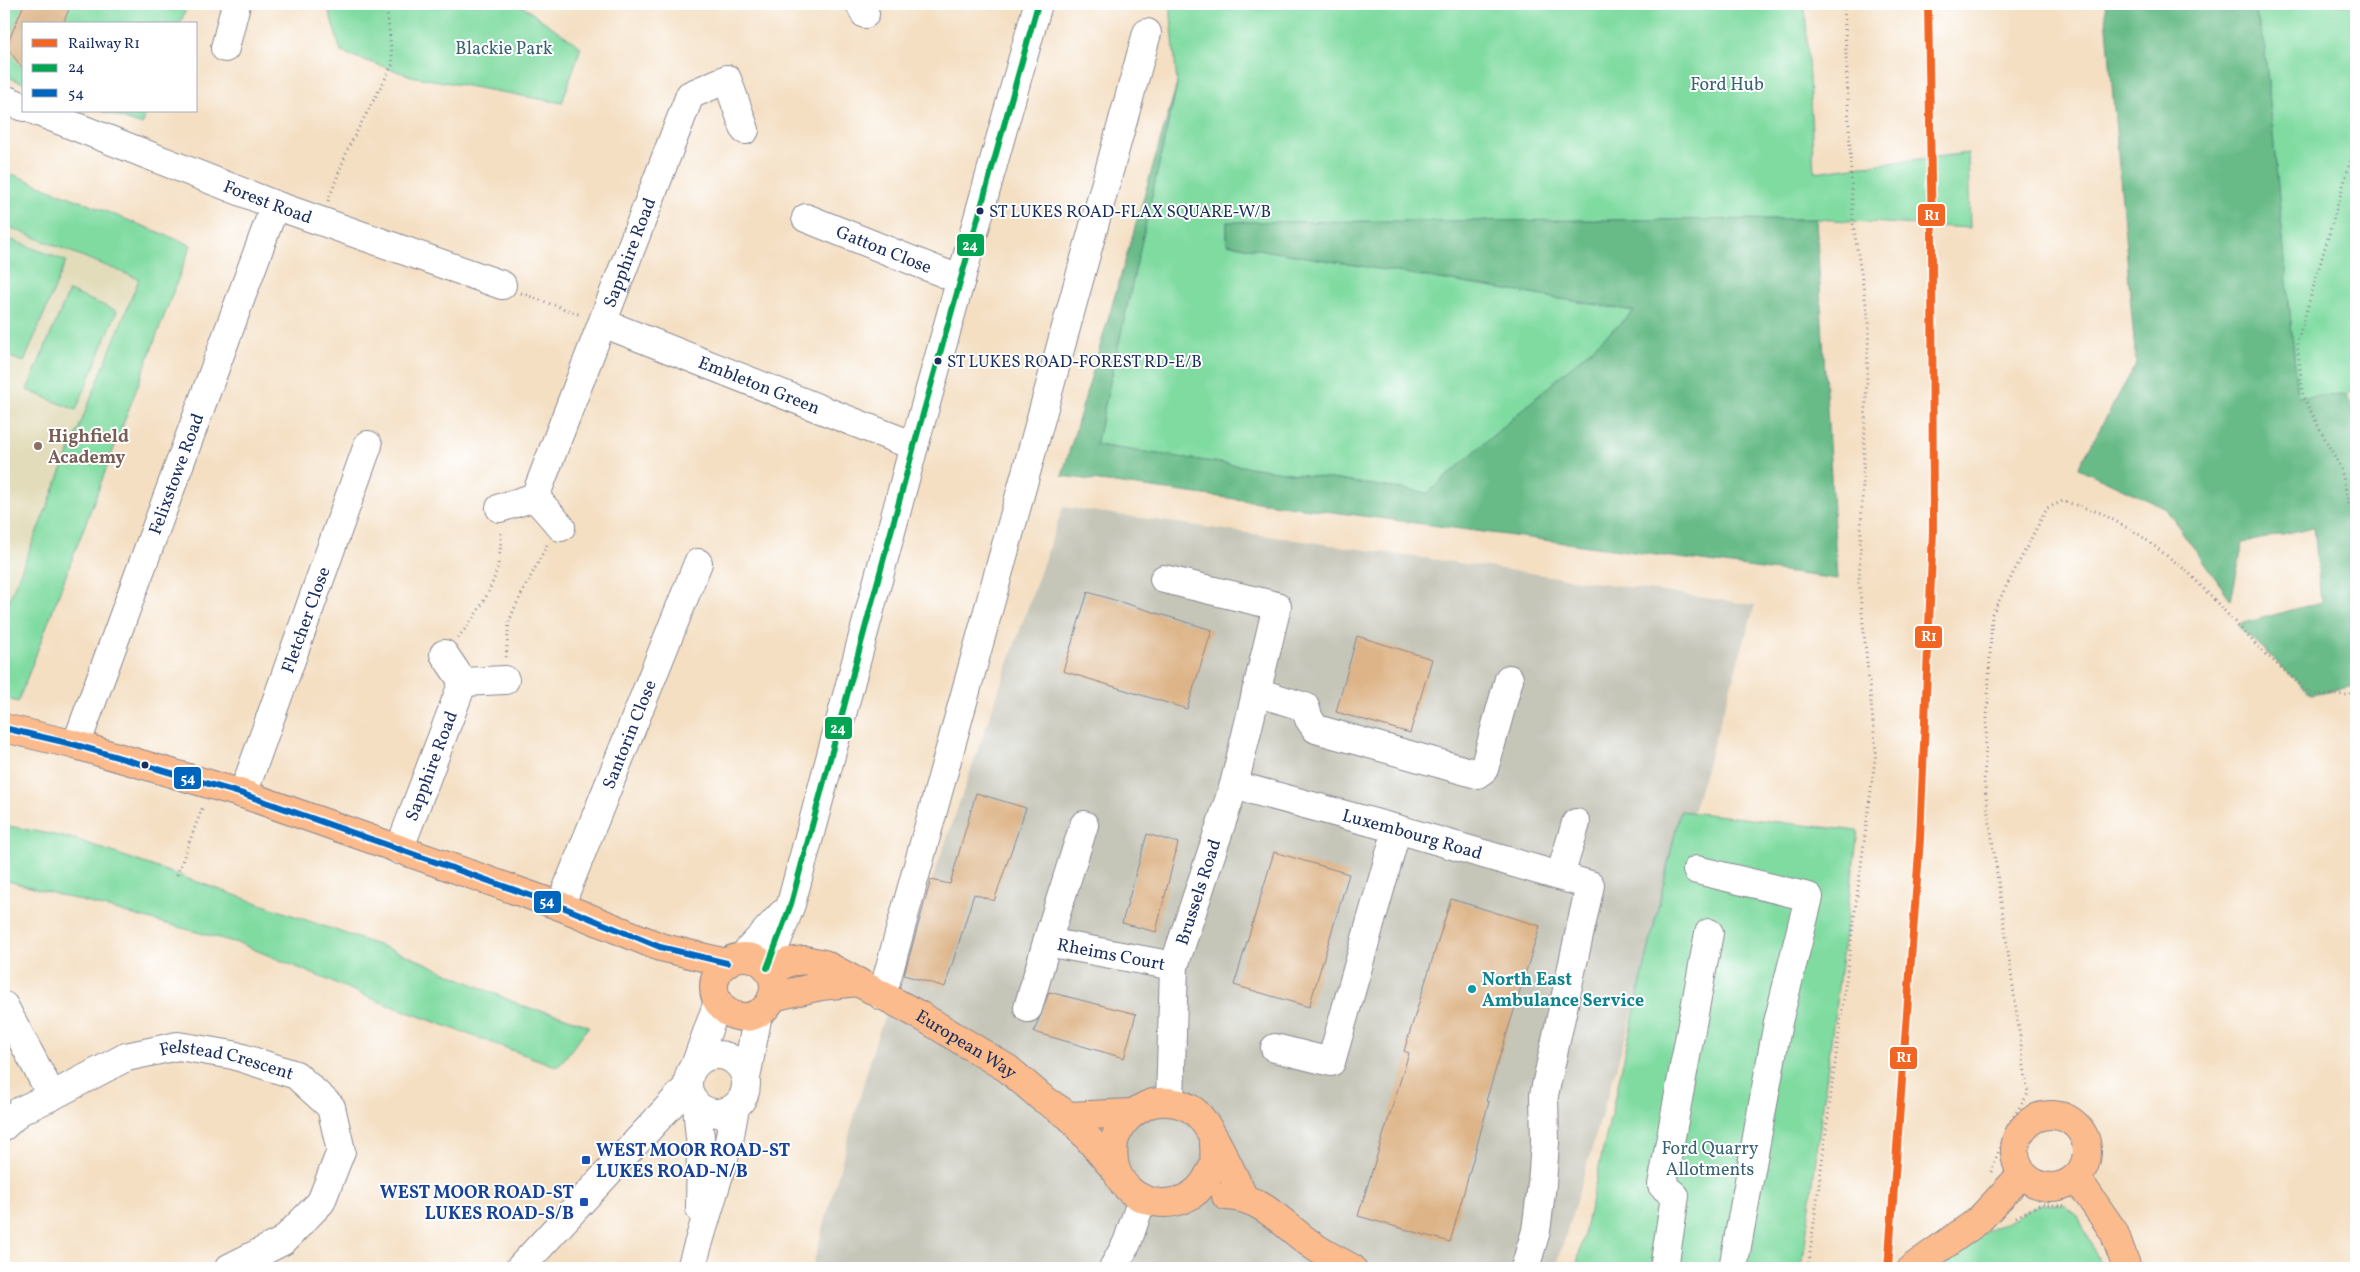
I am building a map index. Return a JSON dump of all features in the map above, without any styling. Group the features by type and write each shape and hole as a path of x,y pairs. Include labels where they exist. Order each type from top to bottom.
{"main road":[{"path":"4,728 76,745 243,794 560,906 660,947 756,979"},
{"path":"660,947 716,999 727,1012 737,1017 756,979"},
{"name":"European Way","path":"756,979 788,962 805,960 824,964 858,982 970,1045 1008,1069 1042,1098 1069,1116 1116,1171"},
{"path":"716,999 715,980 719,971 756,979"},
{"path":"1214,1141 1214,1166 1202,1188 1182,1201 1159,1204 1142,1200 1127,1189 1116,1171 1112,1150 1115,1137 1123,1121 1131,1113 1155,1102 1170,1102 1194,1111 1209,1128 1243,1196"},
{"path":"1069,1116 1131,1113"},
{"path":"2048,1115 2060,1116 2071,1121 2085,1139 2086,1158 2076,1177 2066,1185 2043,1187 2022,1174 2015,1157 2018,1138 2029,1122 2048,1115"},
{"path":"1902,1265 1978,1222 2022,1174"},
{"path":"2076,1177 2114,1232 2127,1268"},
{"path":"1194,1193 1243,1196 1264,1208 1312,1246 1352,1268"}],"street":[{"path":"225,48 236,4"},
{"path":"694,1085 714,1114 735,1107 742,1099 746,1088 756,979 791,904 914,446 1038,4"},
{"path":"882,996 1147,33"},
{"name":"Sapphire Road","path":"535,497 690,95 727,78 745,130"},
{"path":"4,99 22,106"},
{"name":"Forest Road","path":"39,112 275,205 502,286"},
{"name":"Felixstowe Road","path":"76,745 275,205"},
{"name":"Gatton Close","path":"806,218 961,280"},
{"name":"Embleton Green","path":"603,323 914,446"},
{"name":"Fletcher Close","path":"243,794 368,445"},
{"path":"500,508 535,497 561,527"},
{"name":"Santorin Close","path":"560,906 698,562"},
{"name":"Brussels Road","path":"1164,579 1277,606 1234,785 1174,966 1170,1102"},
{"path":"444,654 464,682 504,680"},
{"path":"1253,704 1305,706 1308,719 1316,730 1477,774 1484,769 1509,679"},
{"name":"Sapphire Road","path":"399,850 464,682"},
{"name":"Luxembourg Road","path":"1234,785 1397,829 1590,885 1544,1095 1545,1142 1542,1184 1536,1231 1525,1268"},
{"path":"1560,876 1576,823"},
{"name":"Rheims Court","path":"1028,1008 1084,824"},
{"path":"1275,1048 1331,1062 1397,829"},
{"path":"1697,870 1809,897 1778,1022 1734,1268"},
{"path":"1664,1268 1675,1196 1662,1185 1709,933"},
{"name":"Rheims Court","path":"1047,942 1174,966"},
{"path":"693,1263 701,1199 701,1149 694,1085 716,999"},
{"path":"4,1006 52,1096"},
{"name":"Felstead Crescent","path":"4,1126 20,1110 52,1096 126,1057 178,1046 233,1055 296,1075 331,1107 341,1151 321,1202 283,1241 229,1268"},
{"path":"520,1268 694,1085 712,1055 727,1056 741,1067 746,1078"},
{"path":"693,1263 720,1177 735,1107"},
{"path":"1112,1268 1127,1243 1142,1200"}],"path":[{"path":"320,220 349,146 393,64 386,4"},
{"path":"459,4 466,4"},
{"path":"1808,1268 1876,752 1859,583 1869,323 1853,222 1844,4"},
{"path":"2356,142 2297,343 2303,397 2341,469 2356,535"},
{"path":"502,286 603,323"},
{"path":"1989,1174 2009,1124 2028,1094 1984,782 1992,614 2047,508 2063,501 2101,513 2140,535 2188,572 2261,650 2311,694 2349,695 2356,691"},
{"path":"444,654 468,626 491,590 502,548 500,508"},
{"path":"504,680 509,622 537,563 550,540 561,527"},
{"path":"177,875 211,785"},
{"path":"2008,1221 2041,1204 2064,1204 2071,1210"},
{"path":"1884,1268 1902,1265"}],"shaded area":[{"name":"Highfield Academy","path":"4,225 139,279 4,613"},
{"path":"1063,507 1755,605 1556,1268 812,1268 874,1046"}],"green space":[{"path":"4,4 188,4 181,22 22,22 22,82 4,76"},
{"name":"Blackie Park","path":"327,4 519,4 581,47 562,103 411,76 341,52"},
{"name":"Ford Hub","path":"1170,4 1805,4 1814,172 1968,153 1970,228 1816,219 1227,222 1227,244 1634,311 1428,493 1096,445 1177,84"},
{"path":"2105,4 2253,4 2264,41 2298,397 2346,395 2356,412 2356,686 2311,694 2237,625 2321,602 2314,527 2243,543 2231,600 2165,508 2078,468 2136,364"},
{"path":"2253,4 2356,4 2356,389 2346,395 2298,398 2264,41"},
{"path":"1177,84 1096,445 1428,493 1634,311 1227,244 1227,222 1816,219 1837,579 1062,476"},
{"path":"105,112 147,112 142,125"},
{"path":"4,171 191,245 18,702 4,698 4,613 139,279 4,225"},
{"path":"4,237 66,261 24,362 4,355"},
{"path":"69,291 117,311 76,410 27,390"},
{"name":"Ford Quarry Allotments","path":"1680,811 1858,831 1802,1268 1591,1268 1577,1264"},
{"path":"4,825 75,839 409,956 525,1007 560,1015 589,1026 558,1067 383,1003 241,944 4,880"},
{"path":"2041,1204 2064,1205 2078,1216 2102,1268 1936,1268 1984,1233"}],"building":[{"path":"24,4 71,4 64,22 22,22 22,67 8,49 9,40"},
{"path":"1088,592 1212,630 1187,709 1063,671"},
{"path":"1357,636 1432,659 1410,733 1336,712"},
{"path":"976,793 1026,808 994,901 974,894 945,987 904,975 931,880 950,884"},
{"path":"1147,834 1178,843 1156,932 1122,923"},
{"path":"1274,852 1349,874 1309,1007 1234,985"},
{"path":"1451,899 1540,926 1486,1101 1489,1102 1450,1242 1358,1216 1409,1053 1404,1051"},
{"path":"1049,992 1136,1014 1124,1058 1034,1032"}],"rail line":[{"name":"R1","path":"1888,1268 1920,839 1933,531 1932,238 1928,4"}],"transit line":[{"name":"24","path":"767,968 791,904 914,446 1038,4"},
{"name":"54","path":"4,728 76,745 243,794 560,906 660,947 727,963"}],"place":[{"name":"ST LUKES ROAD-FLAX SQUARE-W/B","path":"980,211"},
{"name":"ST LUKES ROAD-FOREST RD-E/B","path":"938,361"},
{"name":"Highfield Academy","path":"38,446"},
{"name":"North East Ambulance Service","path":"1472,989"},
{"name":"WEST MOOR ROAD-ST LUKES ROAD-N/B","path":"586,1160"},
{"name":"WEST MOOR ROAD-ST LUKES ROAD-S/B","path":"584,1202"}]}
